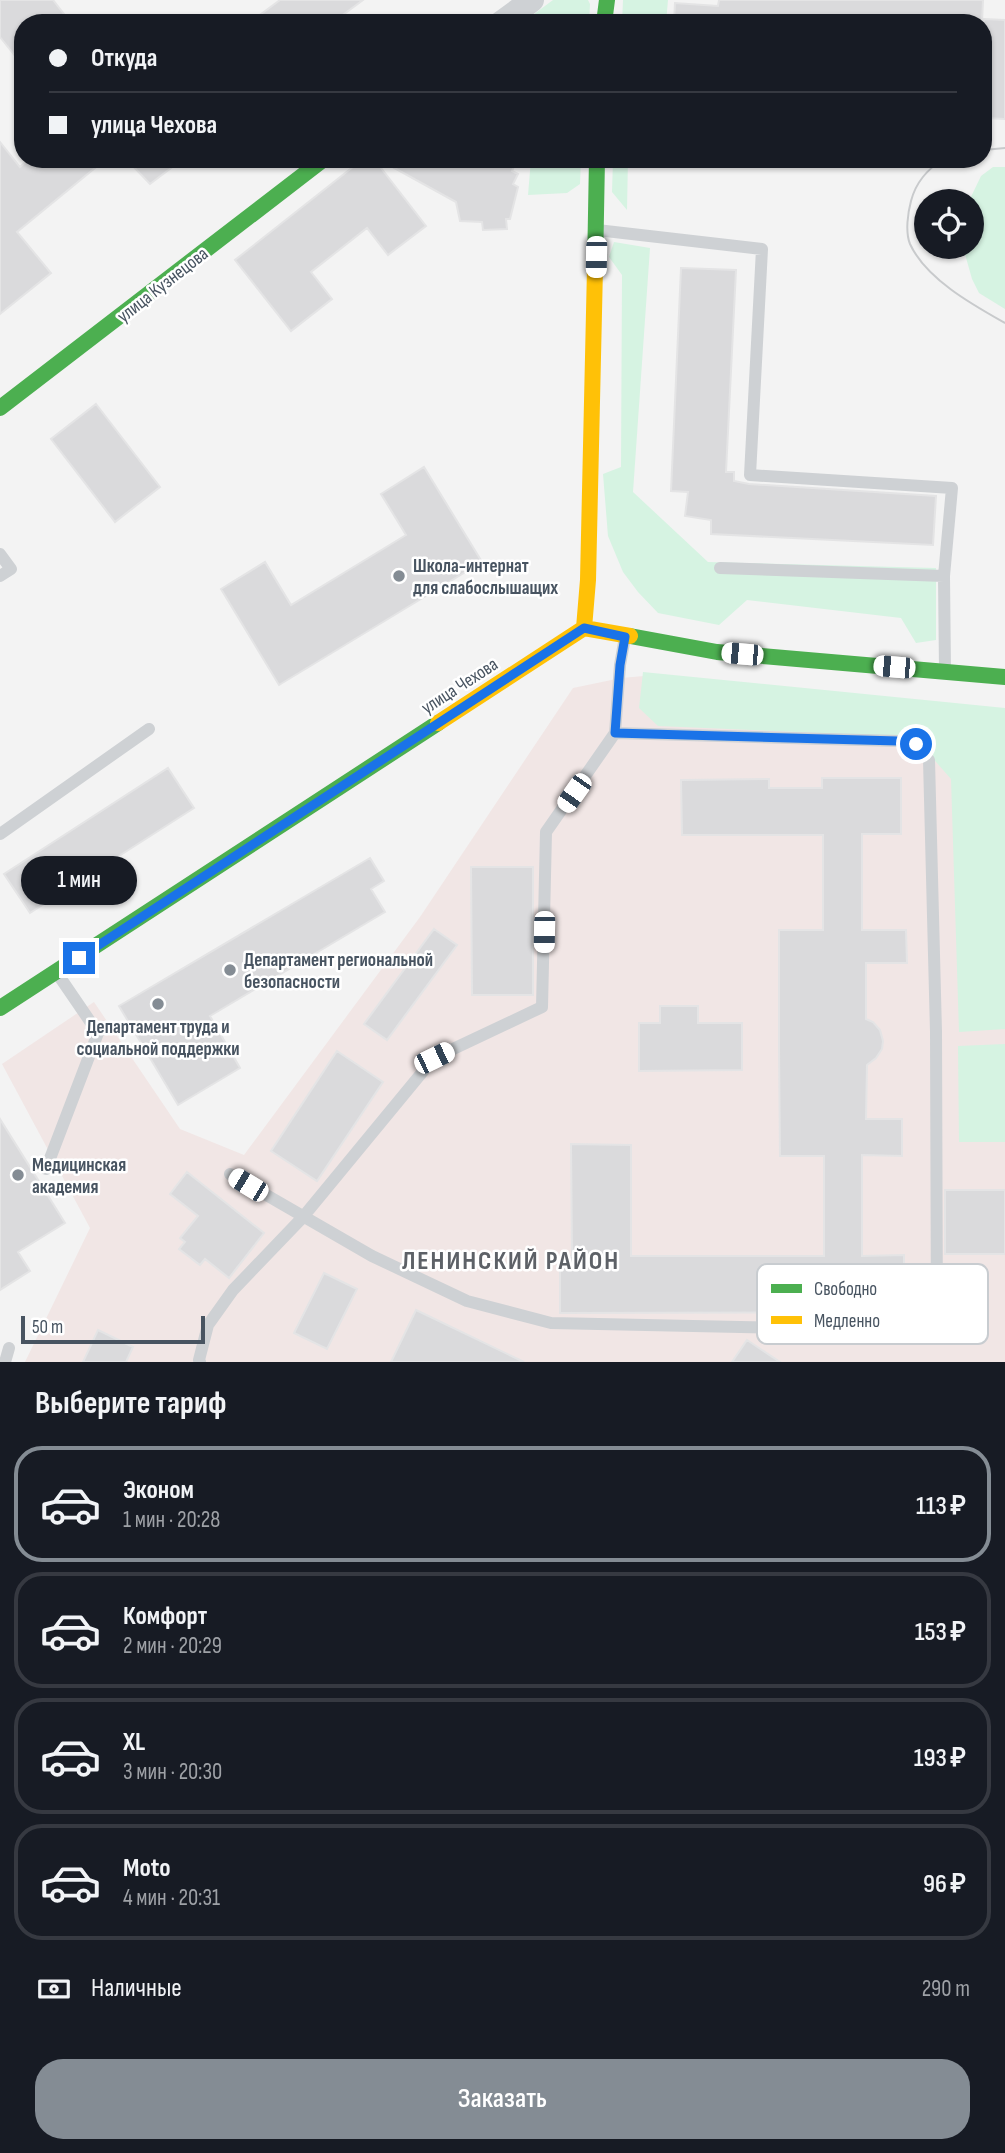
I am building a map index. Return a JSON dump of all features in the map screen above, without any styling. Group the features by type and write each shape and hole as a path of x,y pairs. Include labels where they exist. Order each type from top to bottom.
{"street":[{"path":"513,14 532,0"},
{"name":"улица Кузнецова","path":"0,408 312,168"},
{"path":"597,168 588,580 584,628 717,652 1005,677"},
{"name":"улица Чехова","path":"0,1008 584,628"}],"lane":[{"path":"596,230 762,249 750,475 952,488 944,576 945,671"},
{"path":"0,554 11,569 0,576"},
{"path":"720,568 944,576"},
{"path":"200,1362 208,1325 233,1290 303,1217 434,1058 542,1007 546,832 615,733 625,637"},
{"path":"0,834 149,729"},
{"path":"615,733 898,741 916,744 929,760 936,1032 937,1264"},
{"path":"46,1170 98,1033 57,972"},
{"path":"230,1174 372,1256 467,1301 551,1323 757,1327"},
{"path":"5,1362 9,1348"}],"shaded area":[{"path":"644,676 1005,711 1005,1362 25,1362 90,1228 2,1064 94,1002 180,1129 244,1155 420,917 573,688"}],"green space":[{"path":"553,0 588,0 590,4 589,14 534,14"},
{"path":"623,0 668,0 667,14 622,14"},
{"path":"1005,167 1005,309 979,293 966,259 984,259 984,189 975,189 981,176 992,168"},
{"path":"530,168 581,168 580,184 567,193 528,195"},
{"path":"613,168 628,168 627,210 612,192"},
{"path":"614,242 650,248 633,492 708,562 936,568 936,640 916,643 901,618 747,600 719,625 658,613 638,592 623,572 608,536 603,474 621,467 622,275 609,257"},
{"path":"643,672 1005,708 1005,1029 959,1032 951,779 914,737 658,726 639,708"},
{"path":"1005,1044 1005,1142 959,1142 958,1046"}],"building":[{"path":"0,0 53,0 64,14 14,14 14,55 0,37"},
{"path":"280,0 363,0 344,14 261,14"},
{"path":"719,0 983,0 982,14 674,14 675,3 718,6"},
{"path":"992,19 1005,20 1005,119 992,118"},
{"path":"0,142 14,160 14,168 95,168 17,232 51,273 0,314"},
{"path":"135,168 171,168 150,184"},
{"path":"352,168 381,168 426,226 388,255 367,228 311,272 332,299 291,331 235,260"},
{"path":"394,168 513,168 512,171 518,174 513,184 518,187 510,219 506,219 507,229 483,230 482,222 460,221 456,202"},
{"path":"681,268 736,270 726,472 734,472 734,481 936,496 933,545 711,534 711,520 685,516 688,492 671,491"},
{"path":"96,404 160,487 115,522 51,439"},
{"name":"Школа-интернат для слабослышащих","path":"424,467 482,562 279,685 221,589 265,562 291,605 406,535 381,494"},
{"path":"168,768 194,808 30,913 4,874"},
{"path":"822,778 901,778 901,834 862,834 862,930 906,930 907,963 866,963 866,1019 880,1030 883,1041 882,1049 876,1058 867,1065 866,1119 902,1119 902,1156 862,1155 862,1256 904,1255 904,1264 757,1264 757,1312 560,1313 560,1256 572,1256 571,1144 631,1145 631,1256 824,1256 824,1156 780,1156 779,1049 779,930 823,930 823,835 682,835 681,780 769,779 769,788 822,788"},
{"path":"370,858 384,881 371,889 385,912 210,1016 240,1068 178,1105 119,1006"},
{"path":"471,867 533,867 533,995 472,995"},
{"path":"434,929 457,945 387,1040 364,1024"},
{"path":"660,1006 698,1006 698,1023 742,1023 742,1070 639,1071 639,1023 660,1023"},
{"path":"337,1051 383,1082 317,1181 271,1151"},
{"name":"Медицинская академия","path":"0,1119 65,1223 18,1252 30,1271 0,1290"},
{"path":"187,1172 264,1233 229,1278 205,1259 200,1265 179,1249 185,1242 180,1238 198,1216 170,1194"},
{"path":"945,1190 1005,1190 1005,1254 945,1254"},
{"path":"324,1273 357,1289 327,1349 294,1333"},
{"path":"416,1310 524,1362 391,1362"},
{"path":"98,1330 133,1347 126,1362 83,1362"},
{"path":"747,1340 780,1362 732,1362"}],"tram line":[{"path":"992,149 1005,148"},
{"path":"932,168 913,194 908,222 910,244 917,257 939,280 1005,323"}],"traffic: fast":[{"path":"605,14 607,0"},
{"path":"0,408 312,168"},
{"path":"595,268 597,168"},
{"path":"630,636 717,652 1005,677"},
{"path":"0,1008 438,723"}],"traffic: slow":[{"path":"584,628 588,580 595,268"},
{"path":"438,723 584,628 630,636"}],"place":[{"name":"Школа-интернат для слабослышащих","path":"399,576"},
{"name":"Департамент региональной безопасности","path":"230,970"},
{"name":"Департамент труда и социальной поддержки","path":"158,1004"},
{"name":"Медицинская академия","path":"18,1175"}],"district":[{"name":"ЛЕНИНСКИЙ РАЙОН","path":"511,1260"}],"route":[{"path":"79,958 584,628 625,637 615,733 898,741 916,744"}]}
